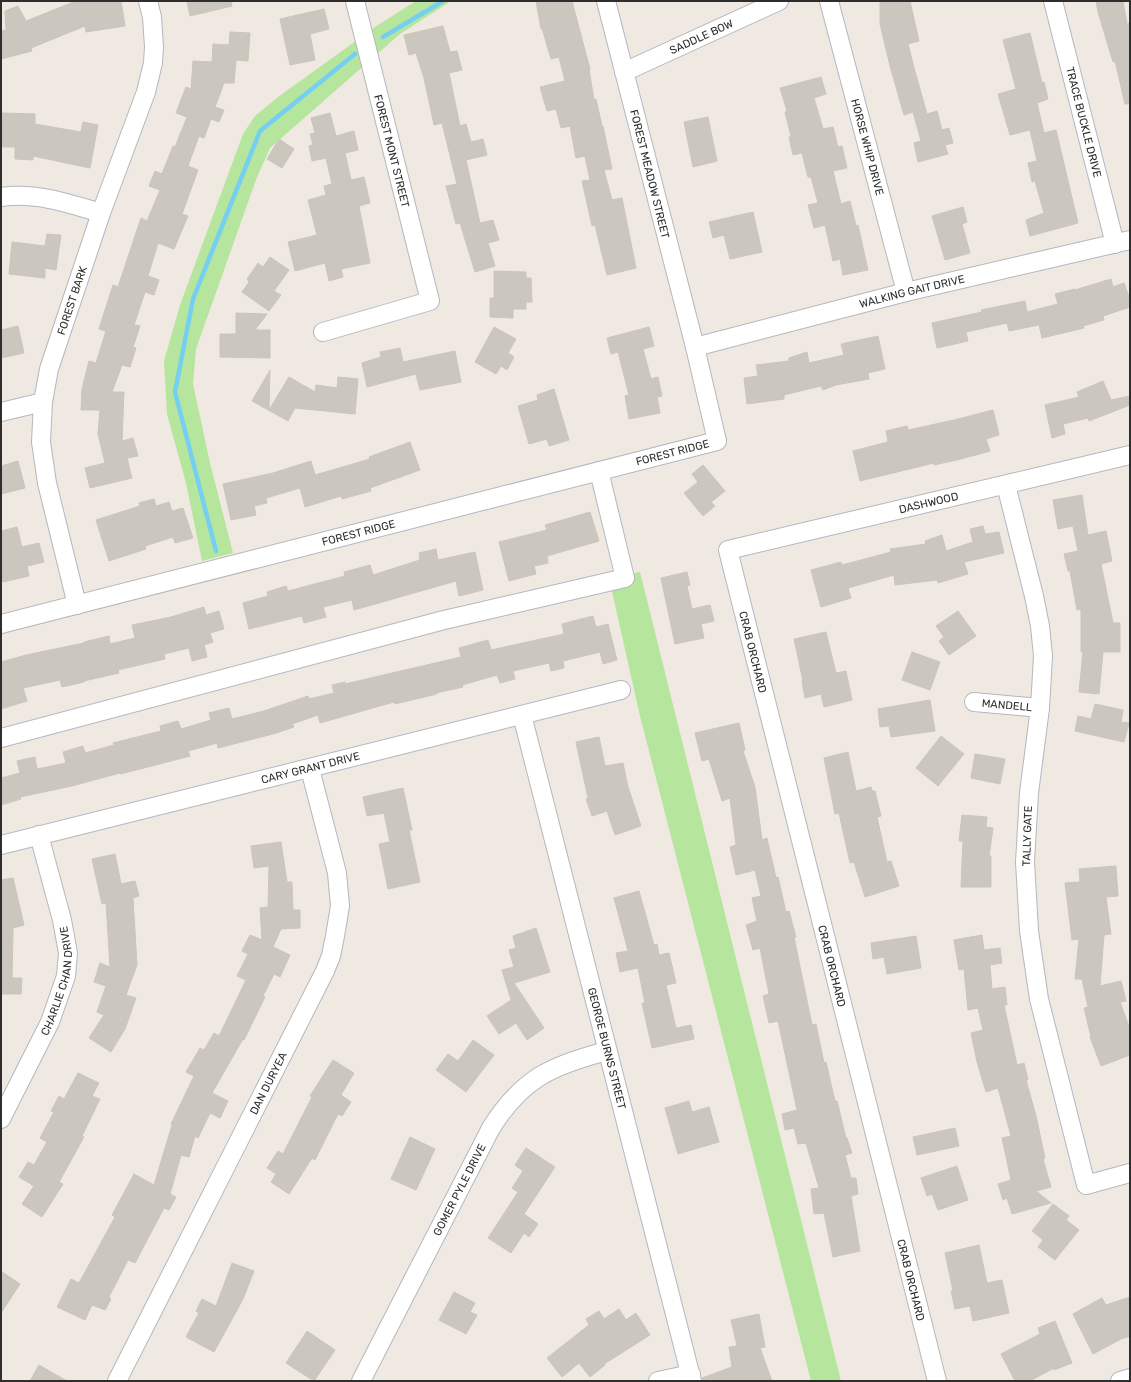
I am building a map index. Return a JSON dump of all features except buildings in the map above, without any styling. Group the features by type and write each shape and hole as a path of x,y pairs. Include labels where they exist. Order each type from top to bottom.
{"street":[{"name":"FOREST BARK","path":"77,605 47,484 41,442 43,402 49,369 101,213 146,92 153,63 154,47 152,16 148,1"},
{"name":"FOREST MONT STREET","path":"323,332 430,301 355,1"},
{"name":"FOREST MEADOW STREET","path":"606,1 695,347 717,441"},
{"name":"SADDLE BOW","path":"624,72 779,1"},
{"name":"HORSE WHIP DRIVE","path":"829,1 906,292"},
{"name":"TRACE BUCKLE DRIVE","path":"1053,1 1123,242"},
{"path":"1,197 11,195 48,198 101,213"},
{"name":"WALKING GAIT DRIVE","path":"695,347 906,292 1123,242"},
{"path":"1,412 43,402"},
{"name":"FOREST RIDGE","path":"1,624 717,441"},
{"name":"DASHWOOD","path":"728,550 1130,455"},
{"path":"1,738 444,620 624,578 598,471"},
{"name":"TALLY GATE","path":"1006,485 1034,596 1040,626 1042,656 1040,708 1029,793 1025,862 1029,931 1039,999 1086,1185 1130,1173"},
{"name":"CRAB ORCHARD","path":"728,550 937,1381"},
{"name":"CARY GRANT DRIVE","path":"1,845 621,690"},
{"name":"MANDELL","path":"974,702 1040,708"},
{"name":"GEORGE BURNS STREET","path":"522,714 692,1377"},
{"name":"DAN DURYEA","path":"117,1381 322,978 331,956 336,936 340,906 336,873 310,768"},
{"name":"CHARLIE CHAN DRIVE","path":"1,1119 50,1022 66,976 68,953 62,920 39,835"},
{"name":"GOMER PYLE DRIVE","path":"361,1381 499,1115 530,1082 556,1066 608,1051"},
{"path":"658,1381 692,1377"},
{"path":"1120,1381 1130,1378"}],"green space":[{"path":"416,1 451,1 400,34 270,148 257,177 196,349 193,384 210,463 233,553 202,561 186,483 167,414 164,361 180,305 243,134 255,116 278,97 378,25"},
{"path":"640,572 841,1381 811,1381 640,716 609,578"}],"waterway":[{"path":"383,37 443,1"},
{"path":"216,551 175,392 193,299 260,131 355,54"}]}
